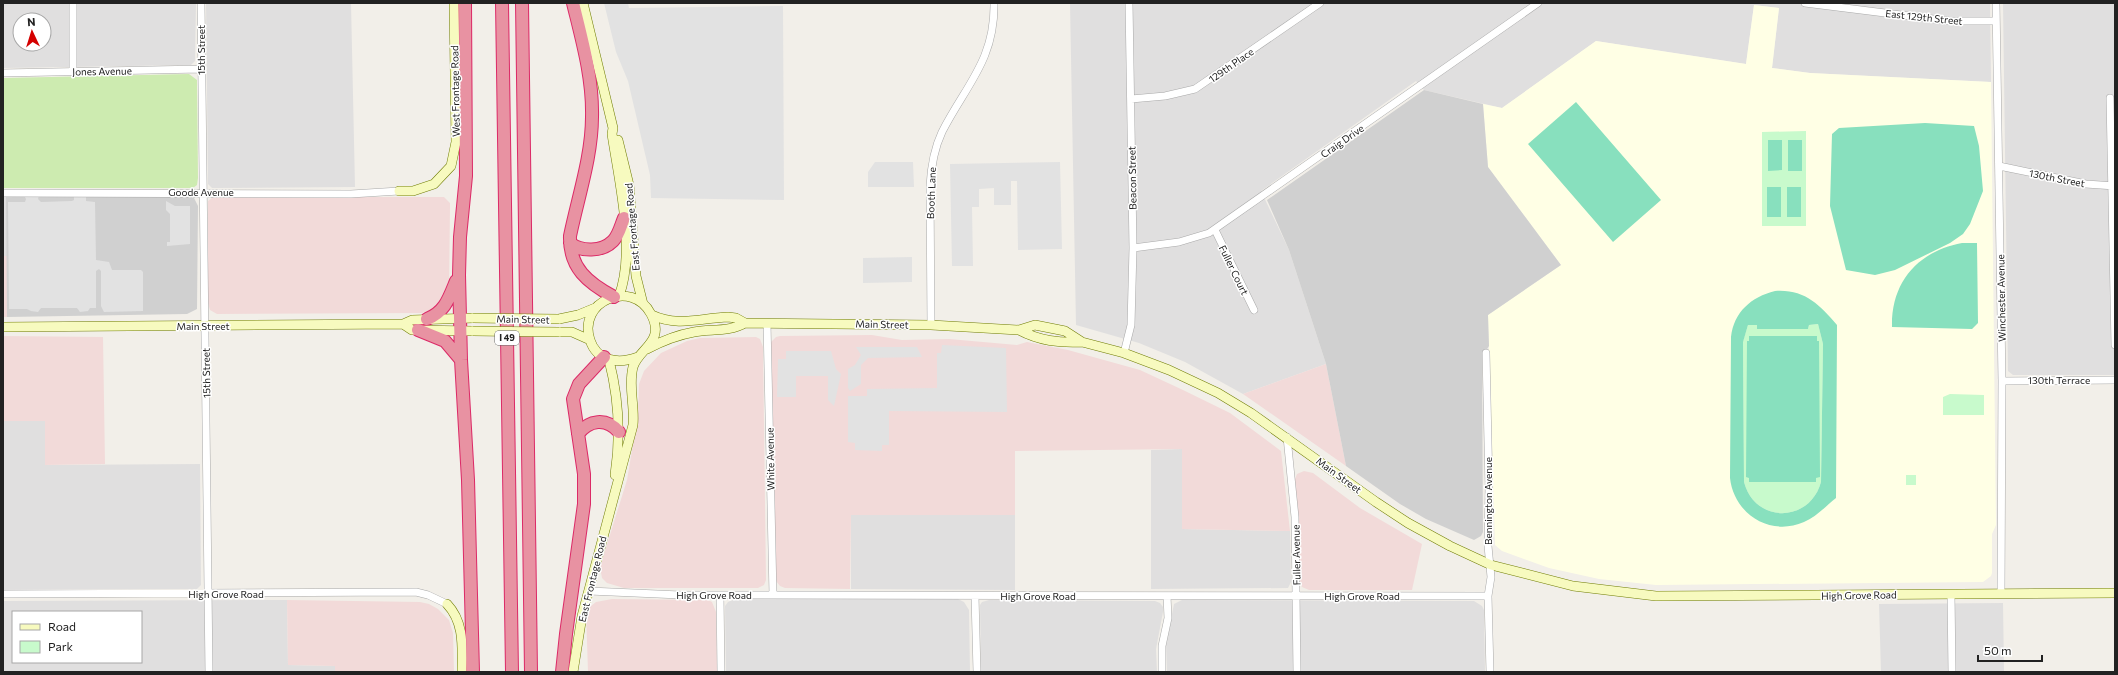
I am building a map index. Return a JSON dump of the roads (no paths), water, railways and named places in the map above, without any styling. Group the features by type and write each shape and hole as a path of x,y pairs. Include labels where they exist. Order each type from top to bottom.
{"highway":[{"path":"465,3 466,176 460,237 459,275 461,360 467,460 473,672"},
{"name":"I 49","path":"502,3 512,672"},
{"name":"I 49","path":"522,3 531,672"},
{"path":"573,3 588,69 592,116 590,140 570,243 575,265 583,277 616,296"},
{"path":"570,243 576,248 583,250 608,245 618,234 624,218"},
{"path":"427,319 437,314 446,305 459,275"},
{"path":"418,330 445,341 461,360"},
{"path":"562,672 584,504 584,474 573,408 575,391 587,373 606,359"},
{"path":"578,434 588,425 601,421 611,424 619,432"}],"main road":[{"name":"West Frontage Road","path":"399,191 413,191 434,184 451,166 456,142 454,3"},
{"name":"East Frontage Road","path":"583,3 613,128 616,133 629,185 636,276 643,304"},
{"name":"East Frontage Road","path":"613,128 612,134 624,218 625,270 616,296"},
{"path":"616,296 630,297 643,304 652,315 654,333 647,349 638,357 623,361 606,359 596,350 590,340 588,322 595,308 606,299 616,296"},
{"name":"Main Street","path":"3,328 403,324 412,320 460,318 559,319 578,316 595,308"},
{"name":"Main Street","path":"652,315 675,323 728,317 736,318 745,323 767,324 930,325 1019,330 1035,325 1066,331 1082,342"},
{"name":"Main Street","path":"647,349 663,341 685,334 737,328 745,323"},
{"name":"Main Street","path":"403,324 412,330 572,332 590,340"},
{"name":"Main Street","path":"1019,330 1033,337 1060,343 1082,342 1124,353 1175,372 1218,393 1287,438 1408,523 1450,546 1491,564 1528,575 1602,590"},
{"name":"East Frontage Road","path":"573,672 578,635 615,486 618,482 633,425 634,410 631,378 638,357"},
{"name":"East Frontage Road","path":"606,359 617,396 619,432 614,480 615,486"},
{"name":"High Grove Road","path":"1602,590 1656,596 2115,592"},
{"path":"447,604 456,615 460,627 462,672"}],"street":[{"path":"73,3 73,71"},
{"name":"15th Street","path":"201,3 209,672"},
{"name":"Booth Lane","path":"930,325 931,168 942,133 981,67 991,41 994,3"},
{"name":"Beacon Street","path":"1124,353 1130,325 1134,248 1129,3"},
{"name":"129th Place","path":"1131,99 1165,96 1195,89 1320,3"},
{"name":"Craig Drive","path":"1134,248 1179,242 1215,230 1538,3"},
{"name":"East 129th Street","path":"1805,3 1861,6 1949,21 1996,21"},
{"name":"Winchester Avenue","path":"1996,3 2002,381 2001,594"},
{"name":"Jones Avenue","path":"3,73 201,69"},
{"path":"2110,98 2114,186 2115,345"},
{"name":"130th Street","path":"1999,166 2086,184 2114,186"},
{"name":"Goode Avenue","path":"3,192 351,194 399,191"},
{"name":"Fuller Court","path":"1215,230 1254,310"},
{"name":"White Avenue","path":"767,324 773,596"},
{"name":"Bennington Avenue","path":"1486,353 1489,488 1488,546 1491,564 1491,577 1488,596 1490,672"},
{"name":"130th Terrace","path":"2002,381 2115,380"},
{"name":"Fuller Avenue","path":"1287,438 1295,517 1297,672"},
{"name":"High Grove Road","path":"589,591 773,596 1488,596"},
{"name":"High Grove Road","path":"3,594 416,592 428,594 447,604"},
{"path":"1951,594 1952,672"},
{"path":"720,595 721,672"},
{"path":"975,596 977,672"},
{"path":"1162,672 1162,646 1168,618 1167,596"}]}
